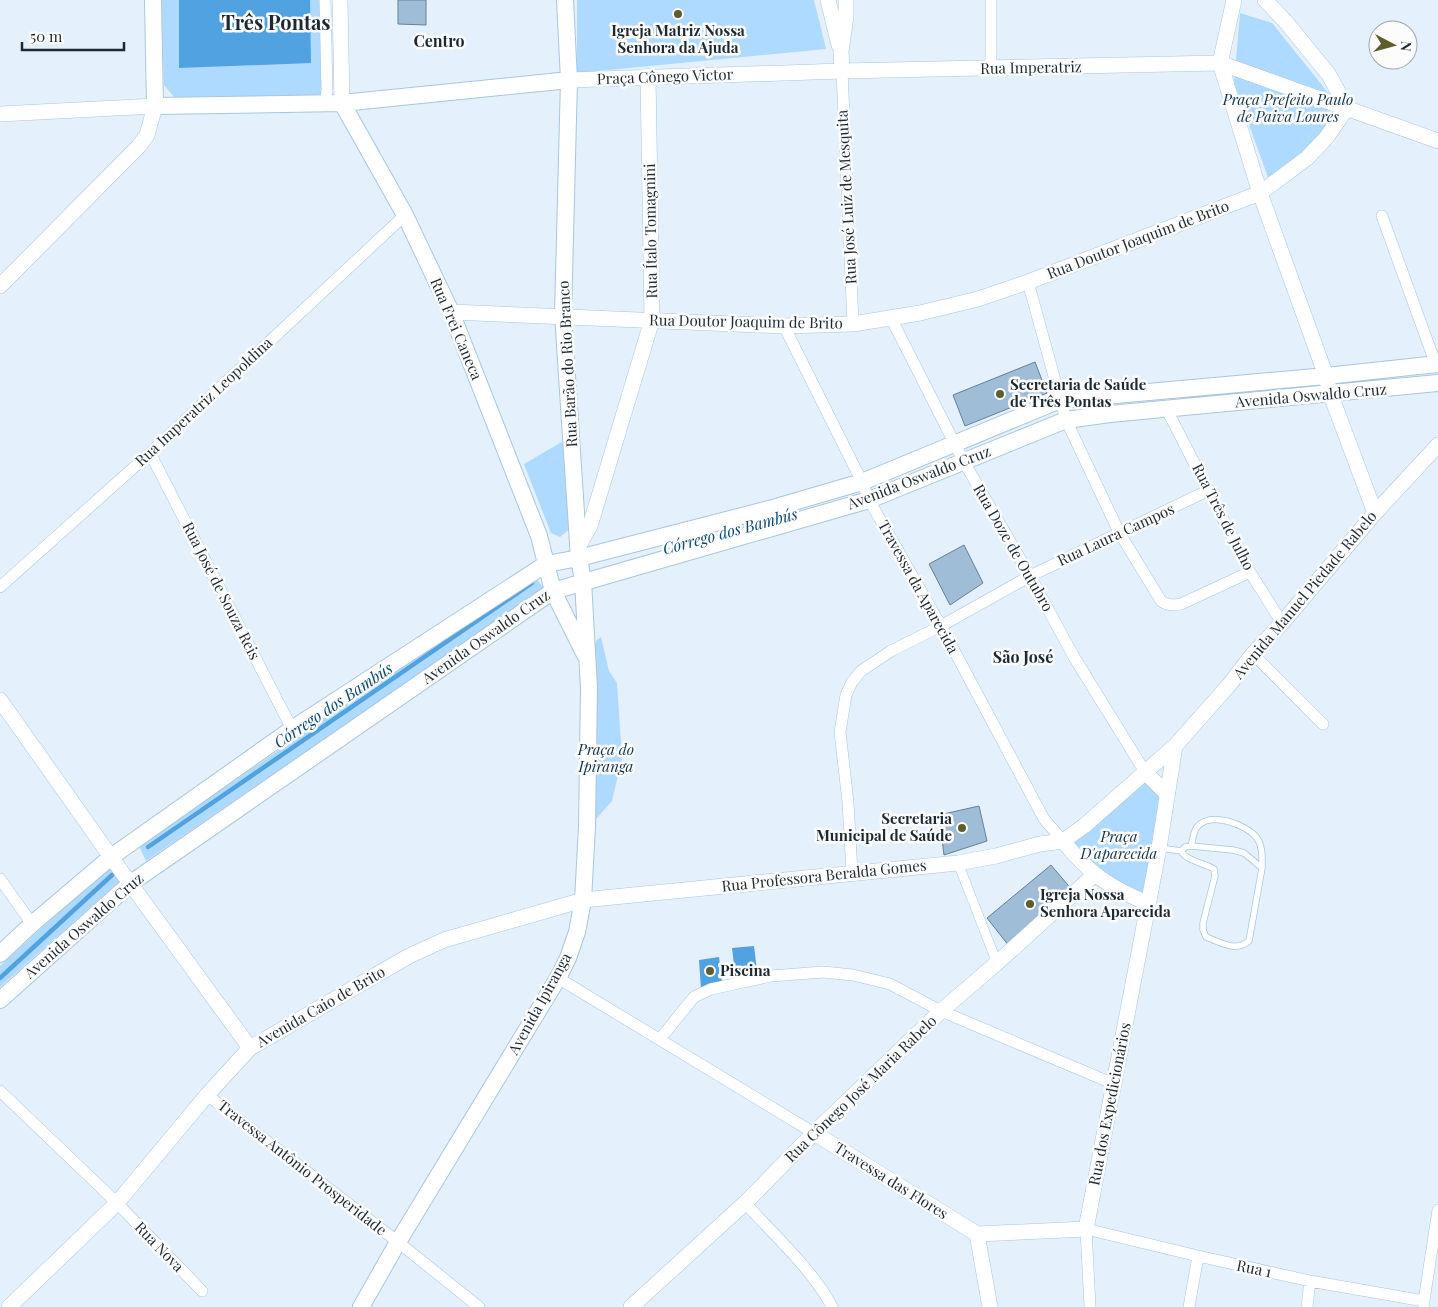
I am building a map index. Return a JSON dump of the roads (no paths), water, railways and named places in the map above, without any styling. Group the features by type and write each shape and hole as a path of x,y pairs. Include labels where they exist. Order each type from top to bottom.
{"main road":[{"path":"153,0 154,106 342,103 568,80 565,0"},
{"name":"Rua Barão do Rio Branco","path":"568,80 563,315 584,526 579,552 583,581"},
{"name":"Rua Frei Caneca","path":"342,103 405,215 451,312 539,536 553,591"},
{"name":"Avenida Oswaldo Cruz","path":"0,954 32,924 111,857 292,729 546,564 579,552 773,508 862,482 1060,400 1437,364"},
{"name":"Avenida Oswaldo Cruz","path":"0,1000 131,883 553,591 869,500 1066,420 1110,414 1438,383"},
{"name":"Avenida Ipiranga","path":"361,1307 398,1242 558,978 568,958 577,932 583,900 588,807 589,688 583,581"},
{"name":"Avenida Ipiranga","path":"553,591 588,661"}],"street":[{"path":"325,0 327,90 325,104"},
{"path":"340,0 342,103"},
{"path":"828,0 841,51"},
{"path":"842,71 841,51 846,16 846,0"},
{"path":"991,0 991,69"},
{"path":"1234,0 1220,63 1260,194 1326,376 1330,393 1375,512"},
{"path":"1265,0 1286,22 1328,75 1347,108"},
{"path":"1220,63 1438,141"},
{"name":"Rua Imperatriz","path":"842,71 1220,63"},
{"name":"Praça Cônego Victor","path":"568,80 842,71"},
{"name":"Rua José Luiz de Mesquita","path":"842,71 853,324"},
{"name":"Rua Ítalo Tomagnini","path":"584,526 652,320 648,76"},
{"path":"0,114 154,106 147,135 139,146 0,286"},
{"path":"1260,194 1307,158 1326,138 1347,108"},
{"name":"Rua Doutor Joaquim de Brito","path":"451,312 563,315 784,326 853,324 920,313 978,300 1260,194"},
{"name":"Rua Imperatriz Leopoldina","path":"0,586 150,453 405,215"},
{"path":"1382,216 1437,364"},
{"path":"1028,282 1066,420 1119,532 1161,601 1173,606 1181,604 1250,572"},
{"name":"Rua Doze de Outubro","path":"891,318 964,462 1074,657 1145,772"},
{"name":"Travessa da Aparecida","path":"784,326 862,482 869,500 941,626 1044,820 1063,841"},
{"name":"Rua Três de Julho","path":"1167,410 1250,572 1282,623"},
{"name":"Avenida Manuel Piedade Rabelo","path":"1175,746 1375,512 1438,445"},
{"name":"Rua José de Souza Reis","path":"150,453 292,729"},
{"name":"Rua Laura Campos","path":"852,874 848,802 840,732 846,695 852,682 861,671 891,651 941,626 1030,576 1209,490"},
{"path":"1253,654 1323,724"},
{"path":"0,700 250,1048"},
{"path":"1175,746 1159,848 1147,903 1120,892 1094,875 1063,841 1084,826 1175,746"},
{"path":"1145,772 1167,794"},
{"name":"Rua Professora Beralda Gomes","path":"583,900 958,863 996,856 1040,844 1063,841"},
{"path":"958,863 997,963"},
{"name":"Rua Cônego José Maria Rabelo","path":"631,1307 745,1203 814,1133 941,1011 1094,875"},
{"path":"0,879 32,924"},
{"name":"Avenida Caio de Brito","path":"9,1307 117,1204 207,1094 250,1048 409,956 444,940 583,900"},
{"name":"Rua dos Expedicionários","path":"1090,1307 1086,1229 1147,903"},
{"path":"660,1039 694,997 711,989 771,976 823,972 853,975 890,984 941,1011 1114,1084"},
{"name":"Travessa das Flores","path":"558,978 977,1234"},
{"name":"Rua Nova","path":"0,1091 117,1204 202,1292"},
{"name":"Travessa Antônio Prosperidade","path":"207,1094 479,1307"},
{"path":"745,1203 812,1277 832,1307"},
{"path":"1424,1304 1438,1210"},
{"path":"990,1307 977,1234 1086,1229"},
{"name":"Rua 1","path":"1086,1229 1310,1281 1424,1304"},
{"path":"1189,1307 1198,1256"},
{"path":"1307,1307 1310,1281"}],"lane":[{"path":"1181,851 1184,856 1204,863 1214,869 1215,876 1203,923 1206,937 1234,947 1242,946 1249,941 1262,868 1262,848 1247,829 1237,824 1219,820 1202,823 1195,829 1191,846"},
{"path":"1181,851 1185,847 1191,846 1233,850 1244,853 1262,868"},
{"path":"1159,848 1181,851"}],"water":[{"path":"179,0 310,0 311,63 179,68"},
{"path":"754,946 757,971 735,973 732,948"},
{"name":"Piscina","path":"719,957 722,982 701,989 699,960"}],"waterway":[{"name":"Córrego dos Bambús","path":"148,847 532,583"},
{"name":"Córrego dos Bambús","path":"0,978 112,875"}],"place":[{"name":"Igreja Matriz Nossa Senhora da Ajuda","path":"678,14"},
{"name":"Secretaria de Saúde de Três Pontas","path":"1000,394"},
{"name":"Secretaria Municipal de Saúde","path":"962,828"},
{"name":"Igreja Nossa Senhora Aparecida","path":"1030,904"},
{"name":"Piscina","path":"710,971"}],"district":[{"name":"Três Pontas","path":"276,23"},
{"name":"Centro","path":"439,41"},
{"name":"São José","path":"1023,657"}],"park label":[{"name":"Praça Prefeito Paulo de Paiva Loures","path":"1288,108"},
{"name":"Praça do Ipiranga","path":"606,758"},
{"name":"Praça D'aparecida","path":"1119,846"}]}
